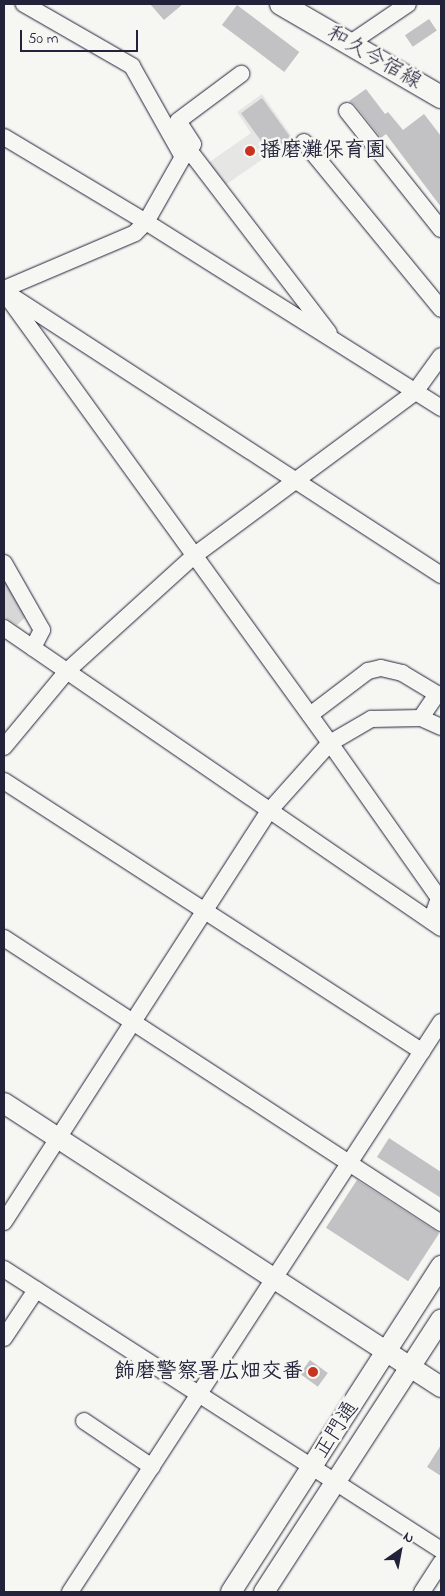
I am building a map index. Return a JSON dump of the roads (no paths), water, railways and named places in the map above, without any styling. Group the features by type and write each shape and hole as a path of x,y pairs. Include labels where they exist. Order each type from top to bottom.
{"main road":[{"name":"和久今宿線","path":"281,4 441,97"}],"street":[{"path":"24,4 132,66 186,154 336,343"},
{"path":"349,44 408,4"},
{"path":"4,291 135,234 146,222 193,144 178,121 241,74"},
{"path":"347,111 441,229"},
{"path":"4,137 146,222 441,408"},
{"path":"304,142 441,309"},
{"path":"4,291 441,575"},
{"path":"4,291 310,715 438,898 436,925"},
{"path":"4,747 67,671 195,555 415,392 441,356"},
{"path":"4,563 42,630 33,648"},
{"path":"4,628 436,925"},
{"path":"310,715 368,671 381,668 402,673 437,694 421,718"},
{"path":"4,1222 270,810 330,743 371,719 421,718 441,727"},
{"path":"4,781 422,1051"},
{"path":"4,938 441,1223"},
{"path":"70,1592 441,1022"},
{"path":"4,1103 441,1387"},
{"name":"正門通","path":"231,1592 441,1266"},
{"path":"4,1269 441,1550"},
{"path":"4,1338 36,1290"},
{"name":"正門通","path":"264,1592 441,1319"},
{"path":"84,1422 152,1466"},
{"path":"422,1592 441,1563"}],"place":[{"name":"播磨灘保育園","path":"250,151"},
{"name":"飾磨警察署広畑交番","path":"313,1372"}]}
